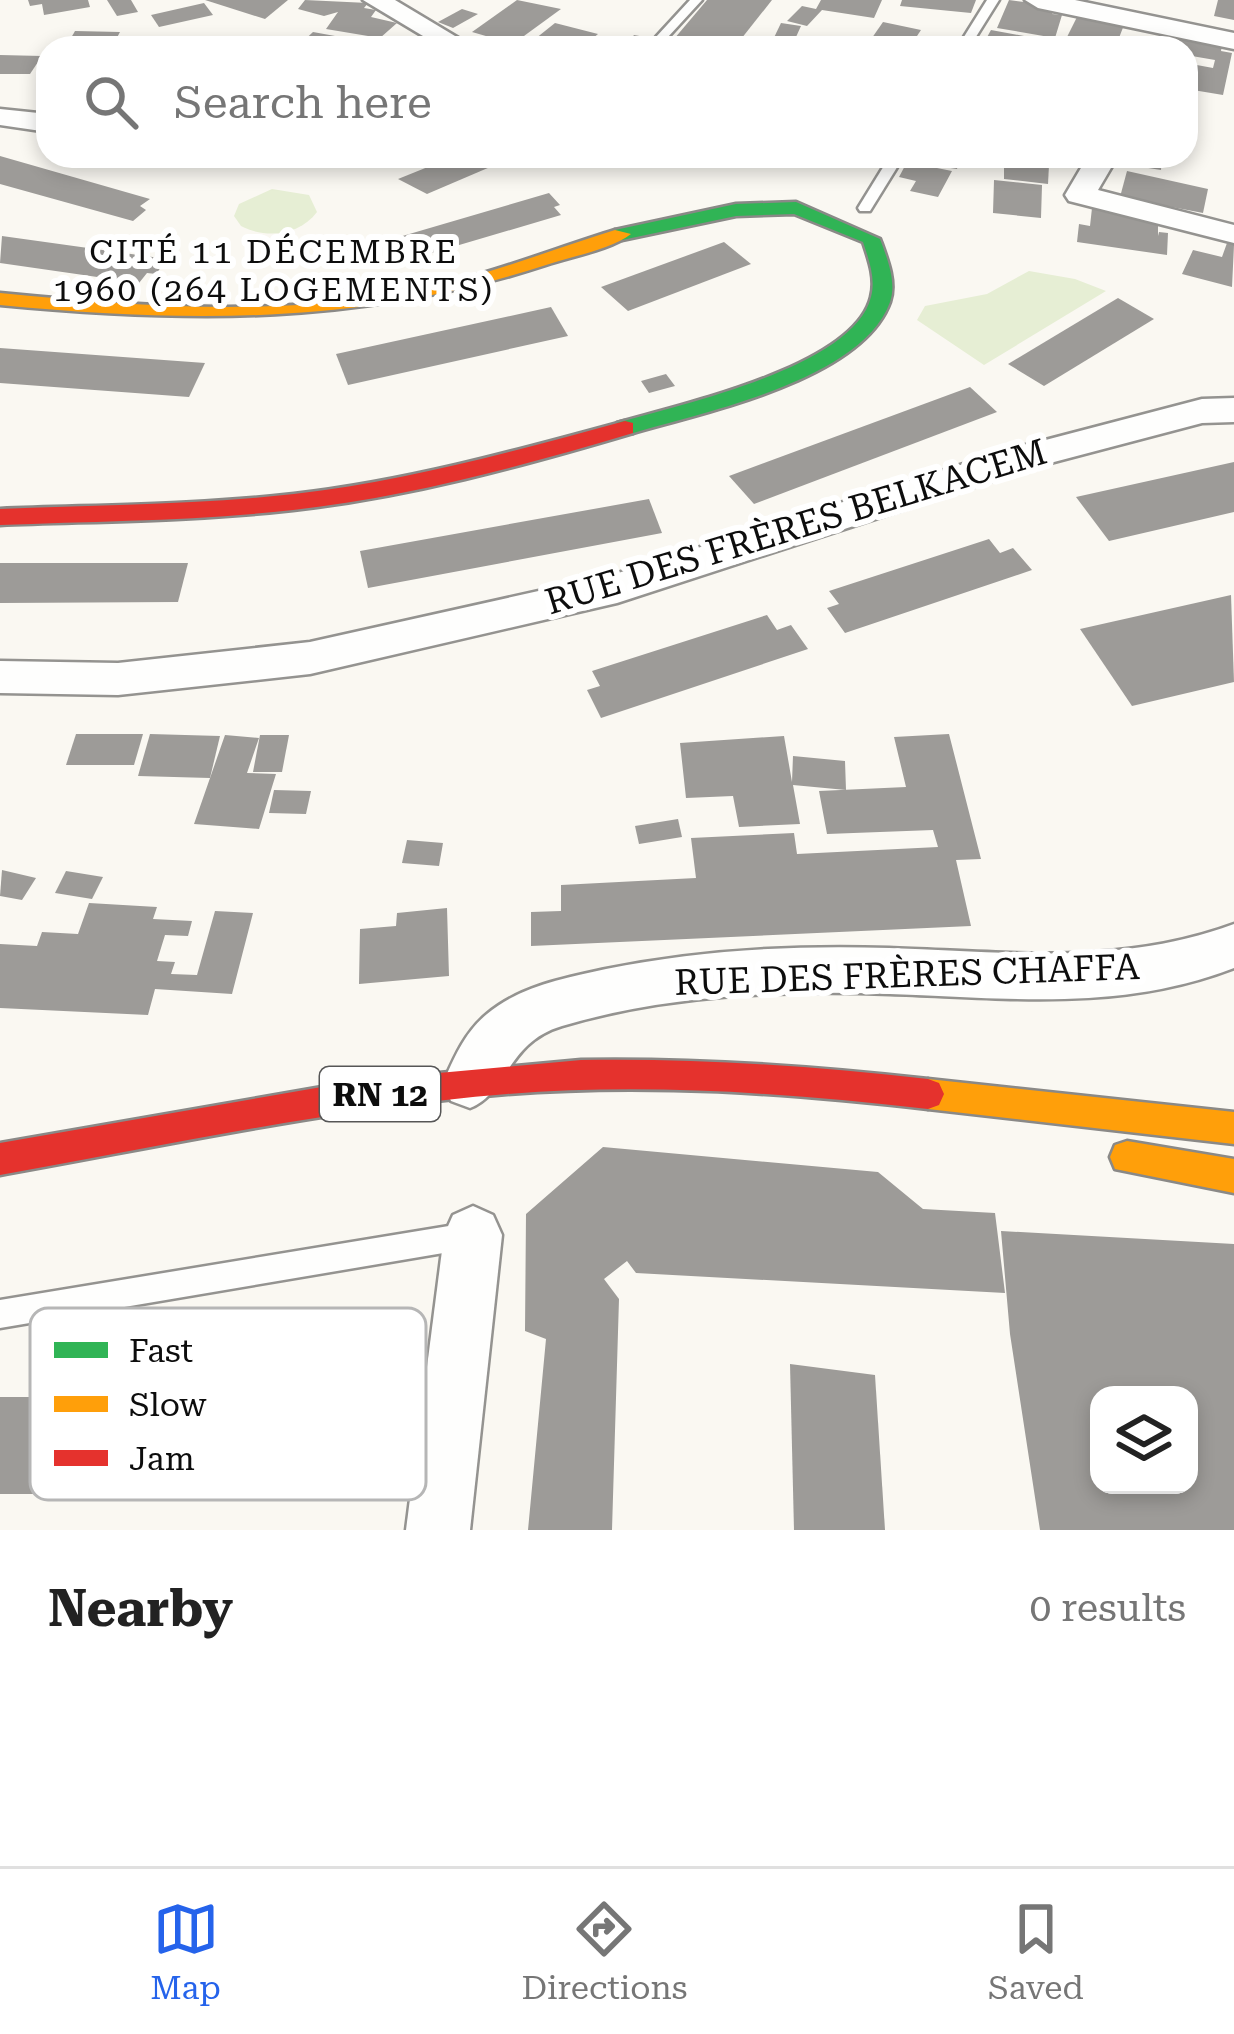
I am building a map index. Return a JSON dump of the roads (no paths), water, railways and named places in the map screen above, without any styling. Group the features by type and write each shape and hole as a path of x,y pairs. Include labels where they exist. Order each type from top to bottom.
{"street":[{"path":"376,0 440,36"},
{"path":"1038,0 1162,36"},
{"path":"1170,36 1195,0"},
{"path":"1198,39 1234,41"},
{"path":"0,117 36,122"},
{"path":"1095,168 1080,195 1234,234"},
{"path":"0,298 77,307 253,313 406,298 640,229 736,210 776,208 796,208 871,239 886,280 872,322 843,346 770,381 628,428 458,472 298,501 0,517"},
{"name":"RUE DES FRÈRES BELKACEM","path":"0,676 118,679 310,658 616,588 1045,452 1202,410 1234,410"},
{"name":"RUE DES FRÈRES CHAFFA","path":"470,1082 492,1045 524,1017 564,1002 674,978 845,970 1123,974 1226,954"},
{"path":"764,1075 806,1064 865,1059"},
{"name":"RN 12","path":"0,1159 470,1082 577,1075 764,1075 1234,1128"},
{"path":"764,1075 805,1100 871,1116"},
{"path":"0,1121 124,1136"},
{"path":"1104,1152 1234,1176"},
{"path":"437,1530 473,1235"}],"lane":[{"path":"664,36 696,0"},
{"path":"970,36 993,0"},
{"path":"865,208 890,168"},
{"path":"36,1308 473,1235"},
{"path":"0,1314 30,1309"}],"district":[{"name":"CITÉ 11 DÉCEMBRE 1960 (264 LOGEMENTS)","path":"274,270"}]}
